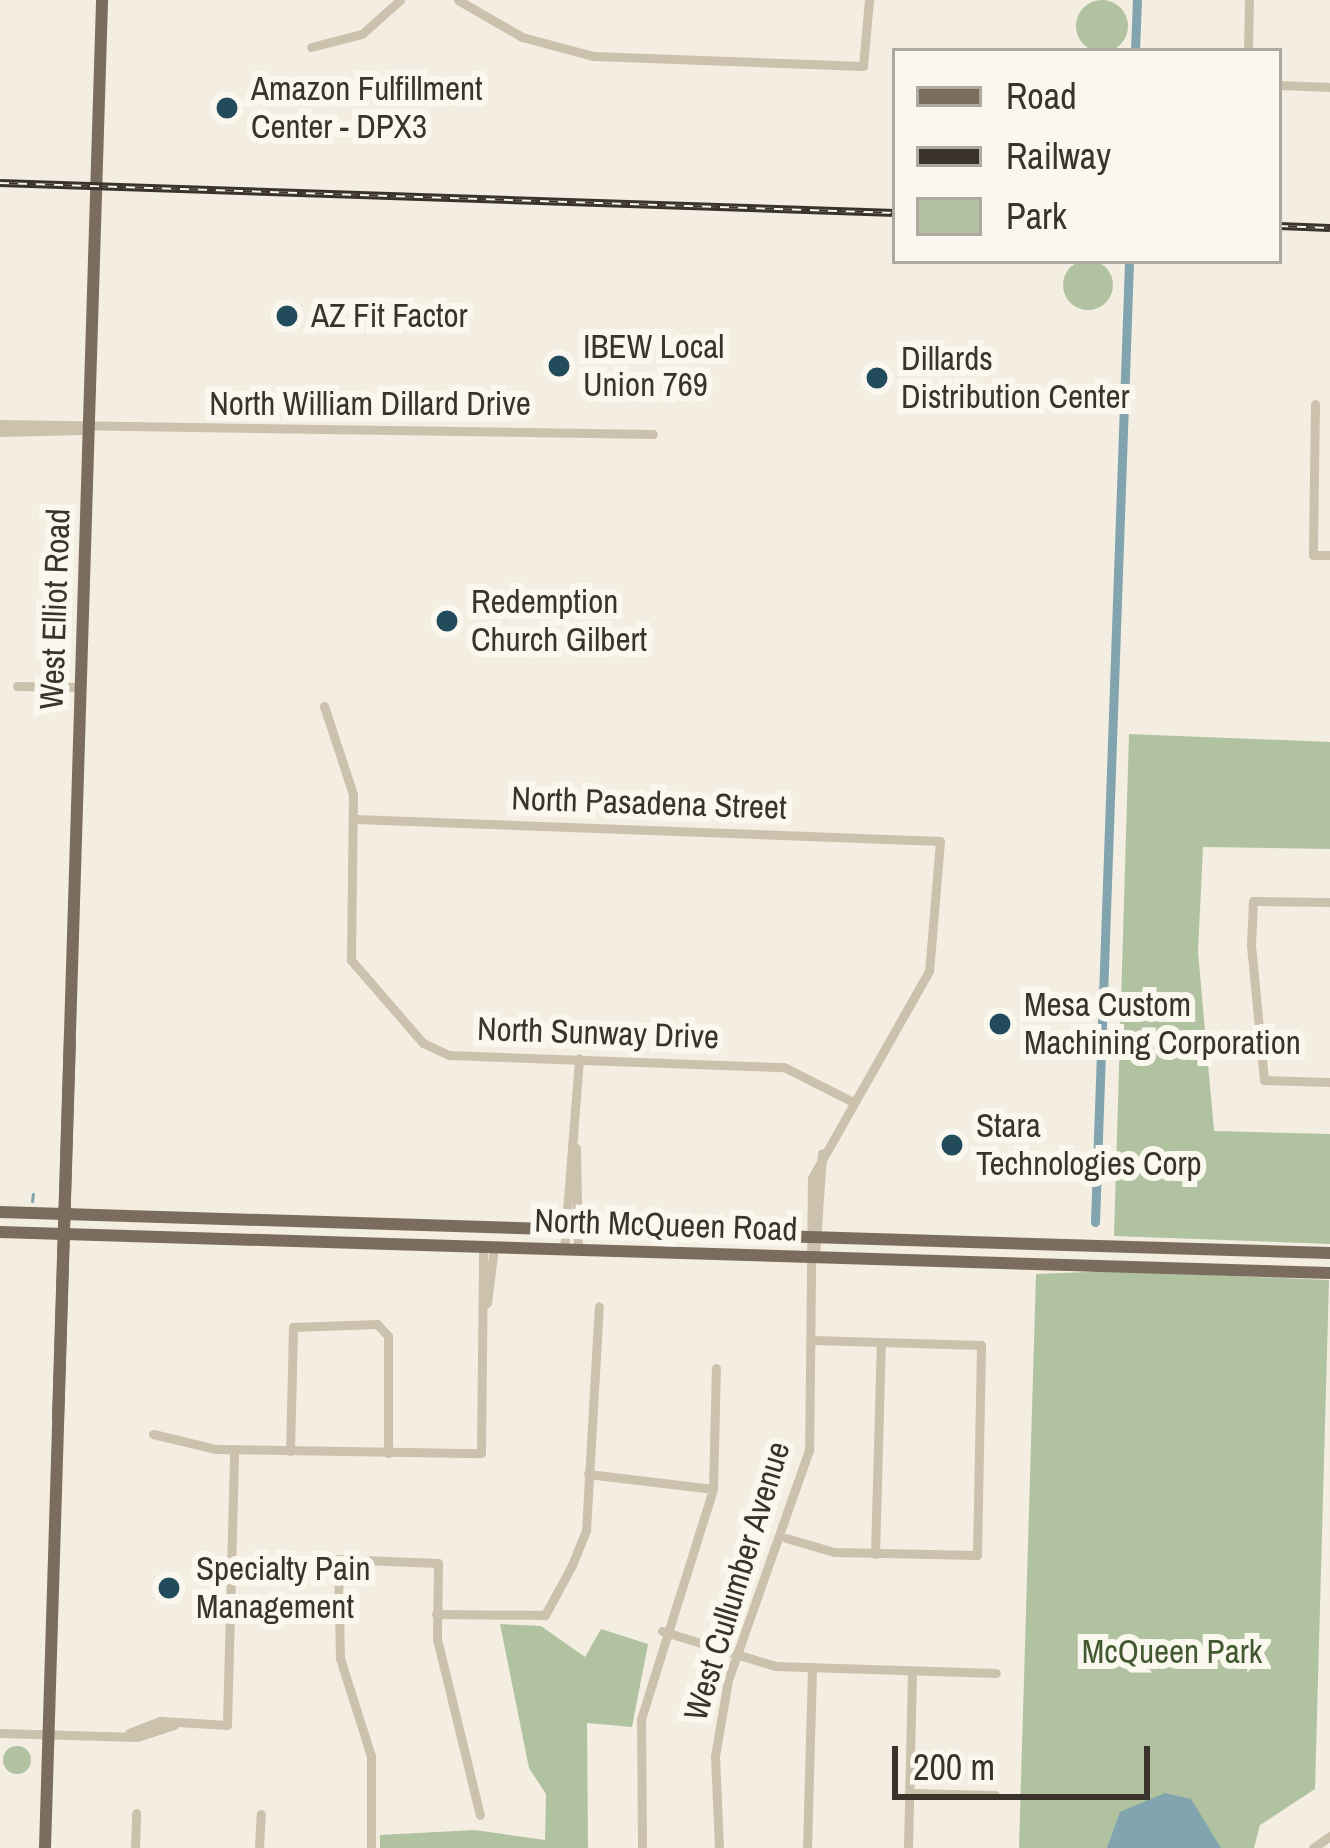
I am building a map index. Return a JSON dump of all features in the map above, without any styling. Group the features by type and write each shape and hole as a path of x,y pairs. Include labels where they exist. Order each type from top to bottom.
{"main road":[{"name":"West Elliot Road","path":"45,1848 102,0"},
{"name":"North McQueen Road","path":"0,1212 1330,1253"},
{"path":"321,1242 322,1222"},
{"name":"North McQueen Road","path":"0,1232 1098,1262 1330,1273"},
{"path":"1098,1262 1099,1243"},
{"path":"1297,1272 1298,1252"}],"street":[{"path":"311,47 362,34 400,0"},
{"path":"458,0 522,38 593,56 863,66 869,0"},
{"path":"1248,48 1249,0"},
{"path":"1282,85 1330,87"},
{"path":"1315,404 1313,555 1330,555"},
{"name":"North William Dillard Drive","path":"0,428 653,434"},
{"path":"17,686 80,686"},
{"name":"North Sunway Drive","path":"324,706 356,819 351,960 409,1028 449,1055 784,1067 849,1100"},
{"name":"North Pasadena Street","path":"356,819 940,841 929,971 849,1100"},
{"path":"1330,902 1253,901 1264,1080 1330,1082"},
{"path":"571,1250 578,1059"},
{"path":"815,1257 822,1153 849,1100"},
{"path":"154,1434 234,1449 388,1454 485,1448 488,1247"},
{"name":"West Cullumber Avenue","path":"719,1848 715,1756 736,1656 786,1538 808,1450 815,1257"},
{"path":"436,1614 545,1615 586,1530 599,1306"},
{"path":"290,1451 293,1327 385,1329 388,1454"},
{"path":"786,1538 875,1554 977,1555 982,1345 813,1340"},
{"path":"875,1554 880,1342"},
{"path":"642,1848 641,1719 662,1631 712,1489 716,1368"},
{"path":"0,1733 129,1733 174,1725 227,1726 234,1449"},
{"path":"588,1474 712,1489"},
{"path":"371,1848 371,1756 340,1658 338,1559 438,1562 436,1614 480,1815"},
{"path":"662,1631 736,1656 812,1667 996,1673"},
{"path":"807,1848 812,1667"},
{"path":"908,1848 912,1671"},
{"path":"910,1793 995,1795"},
{"path":"135,1848 136,1813"},
{"path":"259,1848 261,1814"},
{"path":"1313,1848 1330,1836"}],"green space":[{"path":"1092,2 1112,2 1126,16 1126,36 1116,48 1088,48 1078,36 1078,16"},
{"path":"1075,264 1101,264 1111,275 1111,295 1098,308 1078,308 1065,295 1065,275"},
{"path":"1129,734 1330,742 1330,849 1203,847 1198,952 1214,1131 1330,1134 1330,1244 1114,1236"},
{"name":"McQueen Park","path":"1113,1271 1329,1280 1315,1789 1260,1825 1254,1848 1019,1848 1036,1274"},
{"path":"500,1624 541,1626 585,1657 601,1629 648,1644 632,1727 587,1723 588,1848 380,1848 380,1835 475,1830 545,1840 546,1794 529,1768"},
{"path":"17,1746 27,1750 31,1760 27,1770 17,1774 7,1770 3,1760 7,1750"}],"water":[{"path":"1165,1793 1191,1799 1221,1848 1107,1848 1120,1812"}],"waterway":[{"path":"1135,48 1137,0"},
{"path":"1095,1222 1129,264"},
{"path":"32,1201 33,1194"}],"railway":[{"path":"0,183 892,213"},
{"path":"1282,226 1330,228"}],"place":[{"name":"Amazon Fulfillment Center - DPX3","path":"227,108"},
{"name":"AZ Fit Factor","path":"287,316"},
{"name":"IBEW Local Union 769","path":"559,366"},
{"name":"Dillards Distribution Center","path":"877,378"},
{"name":"Redemption Church Gilbert","path":"447,621"},
{"name":"Mesa Custom Machining Corporation","path":"1000,1024"},
{"name":"Stara Technologies Corp","path":"952,1145"},
{"name":"Specialty Pain Management","path":"169,1588"}]}
